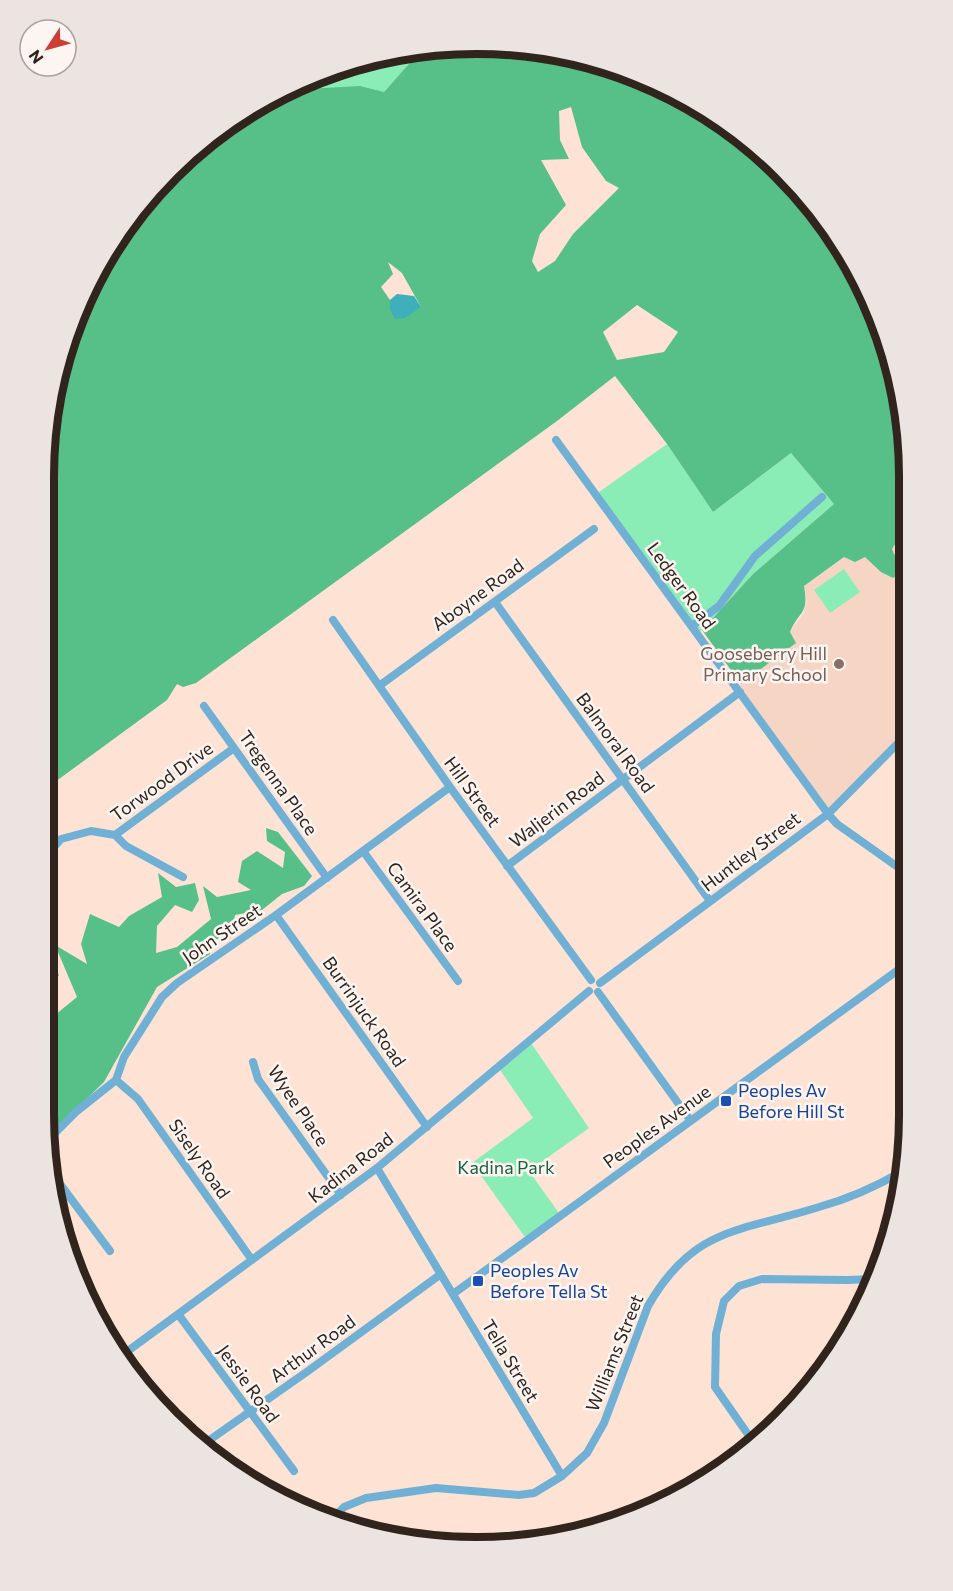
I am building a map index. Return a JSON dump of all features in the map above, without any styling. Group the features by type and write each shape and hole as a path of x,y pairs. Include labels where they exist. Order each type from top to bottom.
{"street":[{"name":"Ledger Road","path":"556,440 828,814 837,824 899,869"},
{"path":"692,626 719,606 755,556 822,498"},
{"name":"Aboyne Road","path":"379,686 594,529"},
{"name":"Balmoral Road","path":"495,602 710,901"},
{"name":"Hill Street","path":"333,620 450,787 591,980"},
{"name":"Waljerin Road","path":"507,866 740,692"},
{"name":"Tregenna Place","path":"204,706 327,878"},
{"name":"Huntley Street","path":"600,983 828,814 899,742"},
{"name":"Torwood Drive","path":"54,847 61,839 91,831 116,835 234,748"},
{"name":"John Street","path":"116,1080 124,1057 162,997 177,983 276,915 450,787"},
{"path":"116,835 126,846 183,877"},
{"name":"Camira Place","path":"363,851 458,981"},
{"name":"Burrinjuck Road","path":"276,915 427,1126"},
{"name":"Peoples Avenue","path":"453,1294 899,969"},
{"path":"591,980 600,983 601,988 594,994 589,991 587,985 591,980"},
{"name":"Kadina Road","path":"127,1352 377,1168 589,991"},
{"path":"598,992 691,1120"},
{"name":"Wyee Place","path":"253,1062 258,1079 341,1195"},
{"path":"55,1133 76,1111 116,1080"},
{"name":"Sisely Road","path":"116,1080 138,1100 252,1260"},
{"name":"Tella Street","path":"377,1168 561,1476"},
{"name":"Williams Street","path":"338,1514 344,1507 366,1498 436,1488 519,1495 534,1492 561,1476 587,1453 604,1423 648,1306 658,1289 681,1261 696,1249 730,1231 832,1203 894,1176"},
{"path":"60,1184 110,1251"},
{"name":"Arthur Road","path":"208,1441 441,1274"},
{"path":"750,1437 715,1387 716,1334 724,1301 739,1286 762,1279 866,1279"},
{"name":"Jessie Road","path":"178,1314 294,1471"}],"shaded area":[{"name":"Gooseberry Hill Primary School","path":"899,518 899,742 828,814 738,689 741,684 795,644 790,632 804,613 807,601 804,586"}],"green space":[{"path":"476,54 559,62 612,76 663,98 711,125 755,159 794,198 828,242 855,290 877,341 891,394 898,449 899,538 892,549 899,560 899,575 893,578 881,572 865,557 855,562 844,557 804,586 803,611 790,632 796,643 741,684 702,630 753,574 834,504 791,453 713,512 667,444 615,376 557,421 196,683 183,687 177,684 167,700 54,783 55,449 68,367 86,315 111,265 141,219 178,178 219,141 265,111 309,89 360,86 384,92 413,59","holes":["571,107 582,147 606,181 619,188 573,234 555,261 538,272 532,261 540,234 566,205 541,160 569,159 560,140 559,111","388,262 402,273 421,307 390,309 390,300 381,287 393,274","637,305 678,332 664,352 617,360 603,332"]},
{"path":"413,59 384,92 309,89 367,68"},
{"path":"667,444 713,512 791,453 834,504 753,574 698,634 596,494"},
{"path":"844,569 860,592 830,613 814,590"},
{"path":"266,828 278,832 312,876 304,886 282,894 262,910 235,915 230,939 208,939 210,954 157,987 104,1082 55,1130 54,1010 55,1015 77,997 55,945 87,964 81,944 90,914 119,927 129,916 162,897 158,873 176,887 195,883 199,900 192,912 175,905 157,926 156,953 177,947 211,919 203,886 217,897 251,890 238,882 242,861 257,851 283,868 285,852 267,841"},
{"path":"54,966 59,975 54,982"},
{"name":"Kadina Park","path":"529,1040 589,1128 529,1171 561,1216 527,1240 472,1163 533,1118 498,1067"}],"water":[{"path":"397,294 414,296 421,307 405,318 395,319 390,309 390,300"}],"place":[{"name":"Gooseberry Hill Primary School","path":"839,664"},
{"name":"Peoples Av Before Hill St","path":"726,1101"},
{"name":"Peoples Av Before Tella St","path":"478,1281"}]}
